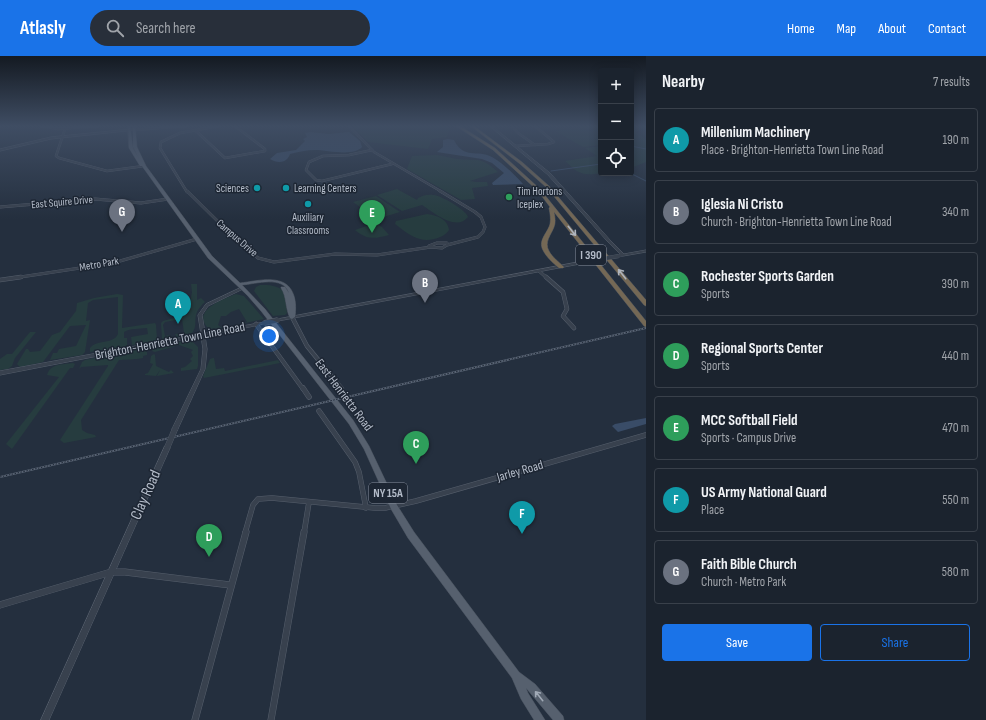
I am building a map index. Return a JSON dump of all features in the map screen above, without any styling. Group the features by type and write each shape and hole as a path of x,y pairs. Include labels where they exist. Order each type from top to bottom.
{"highway":[{"name":"I 390","path":"503,157 539,190 646,325"},
{"name":"I 390","path":"513,157 548,188 646,304"},
{"path":"547,201 554,220 551,230 544,240 543,247 548,255 561,267"}],"main road":[{"name":"East Henrietta Road","path":"135,157 140,164 145,167"},
{"name":"East Henrietta Road","path":"140,157 145,167 167,198 215,262 249,294 351,422 367,448 394,507 426,557 516,675 532,688 559,720"},
{"path":"241,286 264,281 273,281 285,286 292,293 294,312 292,318"},
{"path":"249,294 250,289 256,285 274,284 280,286 287,293 289,312 292,318"},
{"name":"East Henrietta Road","path":"516,675 524,696 540,720"}],"street":[{"path":"57,157 104,170 145,167"},
{"name":"Campus Drive","path":"165,157 186,193 258,258 274,262 334,254 377,255 442,248 443,245"},
{"path":"323,157 312,160 307,164 306,172 316,180 320,181 392,164"},
{"path":"382,157 482,217 485,227 483,232 478,237 471,240 443,245"},
{"path":"529,157 549,174 609,241 624,255"},
{"name":"East Squire Drive","path":"0,207 95,199 135,203 167,198"},
{"name":"Metro Park","path":"0,280 113,263 197,239"},
{"name":"Campus Drive","path":"414,250 437,243 443,245"},
{"path":"433,245 436,248"},
{"name":"Brighton-Henrietta Town Line Road","path":"0,373 646,251"},
{"path":"539,271 563,292 567,309 563,316 574,328"},
{"name":"Clay Road","path":"45,720 175,429 203,370 205,349 199,319 204,308 216,299 241,286"},
{"path":"292,318 296,329 306,344 342,389"},
{"path":"256,324 309,397"},
{"path":"319,411 355,462 359,472 366,508"},
{"name":"Jarley Road","path":"195,720 230,585 253,504 258,499 272,498 366,508 394,507 646,435"},
{"path":"271,720 308,502"},
{"path":"0,605 111,572 125,572 230,585"}],"green space":[{"path":"412,157 447,157 483,161 498,172 470,181 487,182 488,186 472,188 475,199 461,200 407,169"},
{"path":"598,157 598,173 585,174 574,169 565,161"},
{"path":"634,157 646,157 646,162 634,167"},
{"path":"397,189 417,200 418,198 426,195 438,196 458,207 468,217 463,221 451,222 438,216 422,205 402,211 377,195"},
{"path":"376,196 400,212 377,219 353,202"},
{"path":"427,214 434,215 444,220 449,230 447,233 436,239 424,240 413,237 395,224 396,221"},
{"path":"375,223 382,227 389,235 371,238 363,236 355,230"},
{"path":"191,284 197,284 197,300 201,298 205,302 197,311 195,326 192,333 177,337 175,334 184,333 182,319 165,322 163,325 165,336 170,335 171,337 162,339 161,323 163,321 188,314 192,292"},
{"path":"260,285 273,286 285,292 287,313 285,315 273,316 254,291 256,287"},
{"path":"117,294 123,295 122,328 155,323 156,341 132,345 131,337 148,334 147,328 132,329 124,332 124,338 127,338 127,345 125,347 90,352 90,348 93,345 112,340 118,334 118,297 93,300 88,303 86,321 90,320 85,352 82,355 50,360 53,353 57,353 59,349 76,346 86,325 70,326 43,362 20,367 17,364 26,349 30,352 40,351 52,335 60,332 76,311 77,303"},
{"path":"236,294 244,296 264,319 231,326 247,322 239,309 226,316 221,316 218,325 222,328 209,329 204,323 203,317 206,311 224,299"},
{"path":"30,332 36,332 15,358 12,366 8,369 0,370 0,359 7,354 12,354"},
{"path":"185,341 193,342 198,347 197,369 181,371 181,368 185,367 192,361 190,359 193,356 191,352 193,350 179,345 155,352 152,351 156,346"},
{"path":"142,349 147,352 147,355 143,356 143,358 119,360 81,420 82,430 95,435 96,437 64,443 60,440 108,366 81,367 79,369 82,362 85,360"},
{"path":"154,354 156,366 169,372 171,370 174,373 157,376 160,370 156,376 145,375 148,373 153,364 150,363 151,356"},
{"path":"214,358 216,369 224,368 225,371 278,360 280,363 204,378 203,376 210,359"},
{"path":"75,364 73,368 70,368 12,449 6,444 59,377 47,375 51,368 57,365"}],"water":[{"path":"272,157 289,157 282,162 276,162 270,159"},
{"path":"469,157 492,157 509,169 523,184 493,185 492,183 504,173 492,163 482,159"},
{"path":"646,418 646,424 618,432 612,426 615,424"}],"waterway":[{"path":"551,171 598,164"},
{"path":"634,175 646,181"}],"railway":[{"path":"0,477 646,328"}],"place":[{"name":"Sciences","path":"257,188"},
{"name":"Learning Centers","path":"286,188"},
{"name":"Tim Hortons Iceplex","path":"509,197"},
{"name":"Auxiliary Classrooms","path":"308,204"},
{"name":"Faith Bible Church","path":"122,232"},
{"name":"MCC Softball Field","path":"372,233"},
{"name":"Iglesia Ni Cristo","path":"425,303"},
{"name":"Millenium Machinery","path":"178,324"},
{"name":"Rochester Sports Garden","path":"416,464"},
{"name":"US Army National Guard","path":"522,534"},
{"name":"Regional Sports Center","path":"209,557"}]}
